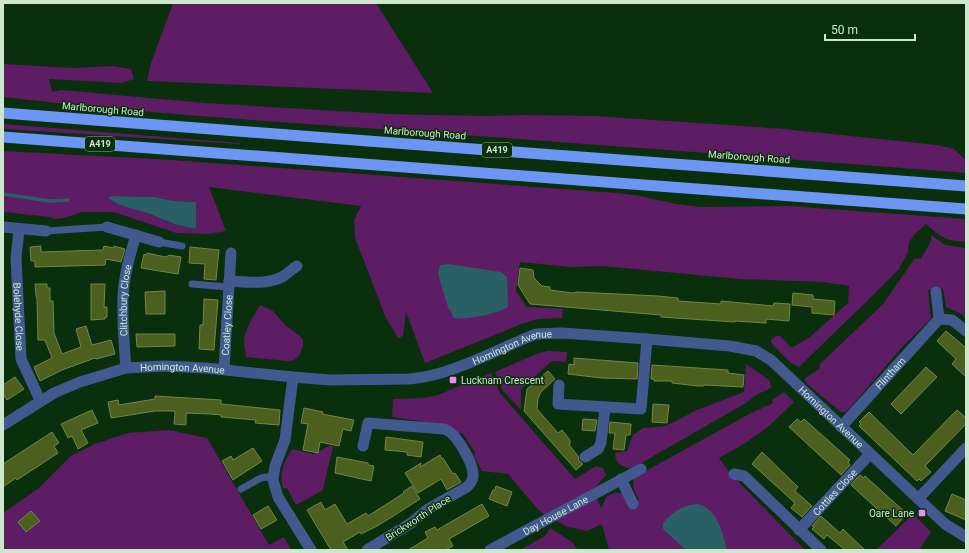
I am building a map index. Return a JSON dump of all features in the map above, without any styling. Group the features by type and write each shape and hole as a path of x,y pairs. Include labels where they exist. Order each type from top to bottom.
{"highway":[{"name":"Marlborough Road","path":"3,113 966,186"},
{"name":"A419","path":"3,137 966,209"}],"street":[{"path":"3,227 19,230 46,231"},
{"path":"107,227 160,242"},
{"name":"Bolehyde Close","path":"19,230 16,258 21,359 40,400"},
{"name":"Clitchbury Close","path":"126,368 122,312 123,295 130,255 136,235"},
{"name":"Coatley Close","path":"224,369 231,253"},
{"name":"Coatley Close","path":"229,284 266,282 274,280 282,277 297,266"},
{"path":"936,292 939,319 952,320 966,331"},
{"name":"Flintham","path":"841,427 939,319"},
{"name":"Homington Avenue","path":"3,424 40,400 65,388 126,368 164,366 224,369 293,377 349,380 422,378 449,371 536,334 647,339 736,346 761,353 775,364 945,524 966,537"},
{"path":"559,386 558,404 641,409 647,339"},
{"path":"293,377 285,440 275,466 273,485 278,497 312,550"},
{"path":"585,457 598,449 601,443 605,408"},
{"name":"Brickworth Place","path":"363,446 368,423 444,429 451,432 460,444 471,466 473,475 471,483 467,487 428,509 411,523 367,550"},
{"path":"918,499 966,448"},
{"name":"Cottles Close","path":"799,530 870,454"},
{"name":"Day House Lane","path":"490,550 641,469"},
{"path":"734,474 744,476 820,550"},
{"path":"621,479 633,504"}],"lane":[{"path":"46,231 107,227"},
{"path":"160,242 182,246"},
{"path":"192,284 229,284"},
{"path":"241,489 261,478 273,476"}],"shaded area":[{"path":"173,3 376,3 433,93 147,81 151,63"},
{"path":"3,64 73,68 113,66 131,69 134,79 122,83 49,79 52,92 61,90 205,103 388,114 595,116 784,129 937,145 954,149 966,160 966,173 220,118 3,97"},
{"path":"3,124 239,143 239,144 3,129"},
{"path":"3,151 173,160 617,193 701,207 789,206 966,219 966,242 953,241 944,238 926,224 909,242 908,252 899,269 799,367 791,363 771,343 771,340 776,336 780,336 791,347 793,347 810,337 848,303 849,286 824,282 741,279 602,266 571,267 520,262 516,291 527,307 563,309 562,318 538,319 524,323 425,363 406,312 403,336 398,338 386,318 355,238 354,220 361,206 209,187 226,231 210,234 176,233 114,212 82,212 64,218 55,219 50,217 3,212","holes":["112,196 155,197 174,201 196,202 196,229 177,225 108,198"]},
{"path":"931,235 945,245 966,248 966,319 960,313 946,307 943,289 928,290 931,319 904,345 849,409 845,412 841,412 807,384 805,378 819,369 820,364 883,304 915,258 921,259 931,241"},
{"path":"260,305 273,311 285,325 303,340 300,355 294,360 288,361 246,357 244,343 246,331"},
{"path":"548,351 567,352 566,362 552,361 521,389 521,410 503,391 495,372 536,354"},
{"path":"746,364 768,379 771,387 769,389 631,469 622,466 616,460 615,453 627,451 633,435 643,428 666,426 697,410 744,392"},
{"path":"491,373 500,393 575,479 596,466 603,468 606,475 593,490 601,508 607,496 615,493 623,493 630,505 639,500 633,486 635,477 749,414 773,403 772,400 784,392 794,402 769,426 747,442 719,458 730,473 805,550 609,550 602,524 587,531 568,527 543,514 508,474 482,471 474,457 475,452 462,433 456,433 447,425 392,417 393,399 424,398 438,395"},
{"path":"169,430 207,438 269,545 284,537 291,550 3,550 3,513 39,488 71,456 95,444 128,433"},
{"path":"329,446 333,446 323,490 296,505 287,488 283,488 282,482 283,467 289,454 292,449 314,454"},
{"path":"913,514 931,532 919,550 876,550"},
{"path":"550,528 572,542 578,550 520,550 545,536"}],"water":[{"path":"112,196 155,197 174,201 196,202 196,229 177,225 147,213 120,205 108,198"},
{"path":"449,264 501,272 507,277 508,307 497,312 481,316 454,318 448,307 438,274 440,265"},
{"path":"697,504 710,510 718,522 727,550 686,550 663,529 663,523 674,512 687,506"}],"building":[{"path":"41,246 41,252 103,250 104,246 114,248 114,246 125,249 121,262 106,259 105,265 35,267 35,261 31,261 30,247"},
{"path":"190,247 219,250 216,280 204,279 205,264 189,263"},
{"path":"147,253 165,257 169,255 181,257 178,274 141,268 144,254 146,255"},
{"path":"520,268 533,270 534,278 542,286 550,287 550,290 573,293 658,296 678,298 678,301 721,304 721,301 773,306 774,303 790,304 789,321 766,319 766,323 735,322 661,317 661,315 530,304 518,285"},
{"path":"35,284 47,284 47,288 50,288 50,301 53,301 54,333 62,354 81,347 76,329 86,326 92,345 111,340 115,354 95,358 62,370 40,381 34,367 52,358 45,340 38,340"},
{"path":"91,284 105,284 104,307 107,307 107,317 105,317 105,319 91,320"},
{"path":"165,291 165,314 146,314 145,292"},
{"path":"793,293 813,295 813,299 835,301 834,315 812,313 812,307 792,305"},
{"path":"204,299 218,300 214,350 199,349 200,325 203,325"},
{"path":"946,331 966,348 966,377 952,364 956,359 937,341"},
{"path":"136,334 175,334 175,346 137,347"},
{"path":"574,358 638,363 637,379 601,378 568,374 569,364 574,365"},
{"path":"652,365 728,370 728,373 744,375 743,387 698,386 672,383 672,381 654,381 654,379 651,379"},
{"path":"926,367 937,377 901,414 891,404"},
{"path":"548,371 555,379 541,392 538,398 537,409 558,433 562,430 570,440 569,445 578,456 579,461 583,464 576,470 524,411 527,389"},
{"path":"15,377 24,389 7,400 3,394 3,385"},
{"path":"155,396 221,400 221,404 280,410 279,425 255,423 256,420 221,417 221,415 186,413 186,425 174,424 175,411 155,411 111,418 108,402 118,400 119,405 155,399"},
{"path":"653,404 669,405 667,423 652,422"},
{"path":"304,408 323,412 322,414 354,420 351,431 343,429 339,446 320,442 318,453 303,450 308,424 301,423"},
{"path":"92,410 98,423 81,430 88,443 78,449 72,436 68,438 61,424"},
{"path":"957,410 966,418 966,424 925,466 931,472 921,481 919,479 917,481 859,426 861,424 859,422 869,412 913,455"},
{"path":"583,419 597,420 595,431 582,430"},
{"path":"797,419 801,422 804,419 850,460 848,462 850,465 841,475 789,427"},
{"path":"610,422 631,424 630,435 626,435 624,450 613,449 615,433 609,433"},
{"path":"52,432 59,443 54,446 58,453 17,480 16,478 3,487 3,464"},
{"path":"386,437 423,442 421,457 407,455 407,452 385,450"},
{"path":"253,448 262,461 233,480 222,461 231,456 233,460"},
{"path":"762,452 798,487 795,491 812,506 802,517 791,508 795,503 752,464"},
{"path":"440,455 453,474 455,473 461,482 447,490 441,479 418,493 405,473 421,463 420,467"},
{"path":"337,457 368,463 368,465 374,466 371,481 335,473"},
{"path":"860,475 864,478 865,476 905,512 903,514 905,516 896,526 852,486 851,484"},
{"path":"412,486 420,499 379,525 361,534 360,532 343,542 348,550 331,550 307,510 321,502 325,510 335,504 347,524 366,513 368,516 404,493 403,492"},
{"path":"496,486 512,492 507,506 489,499"},
{"path":"952,494 966,500 966,520 945,511"},
{"path":"482,504 489,516 449,539 453,546 445,550 408,550 428,538 425,532 435,527 437,530"},
{"path":"268,506 277,520 261,529 253,515"},
{"path":"31,511 40,521 26,532 18,522"},
{"path":"821,516 840,533 843,529 865,550 845,550 827,535 824,539 812,529 814,527 812,526"}],"waterway":[{"path":"3,194 50,201 68,200"}],"place":[{"name":"Lucknam Crescent","path":"453,380"},
{"name":"Oare Lane","path":"922,513"}]}
